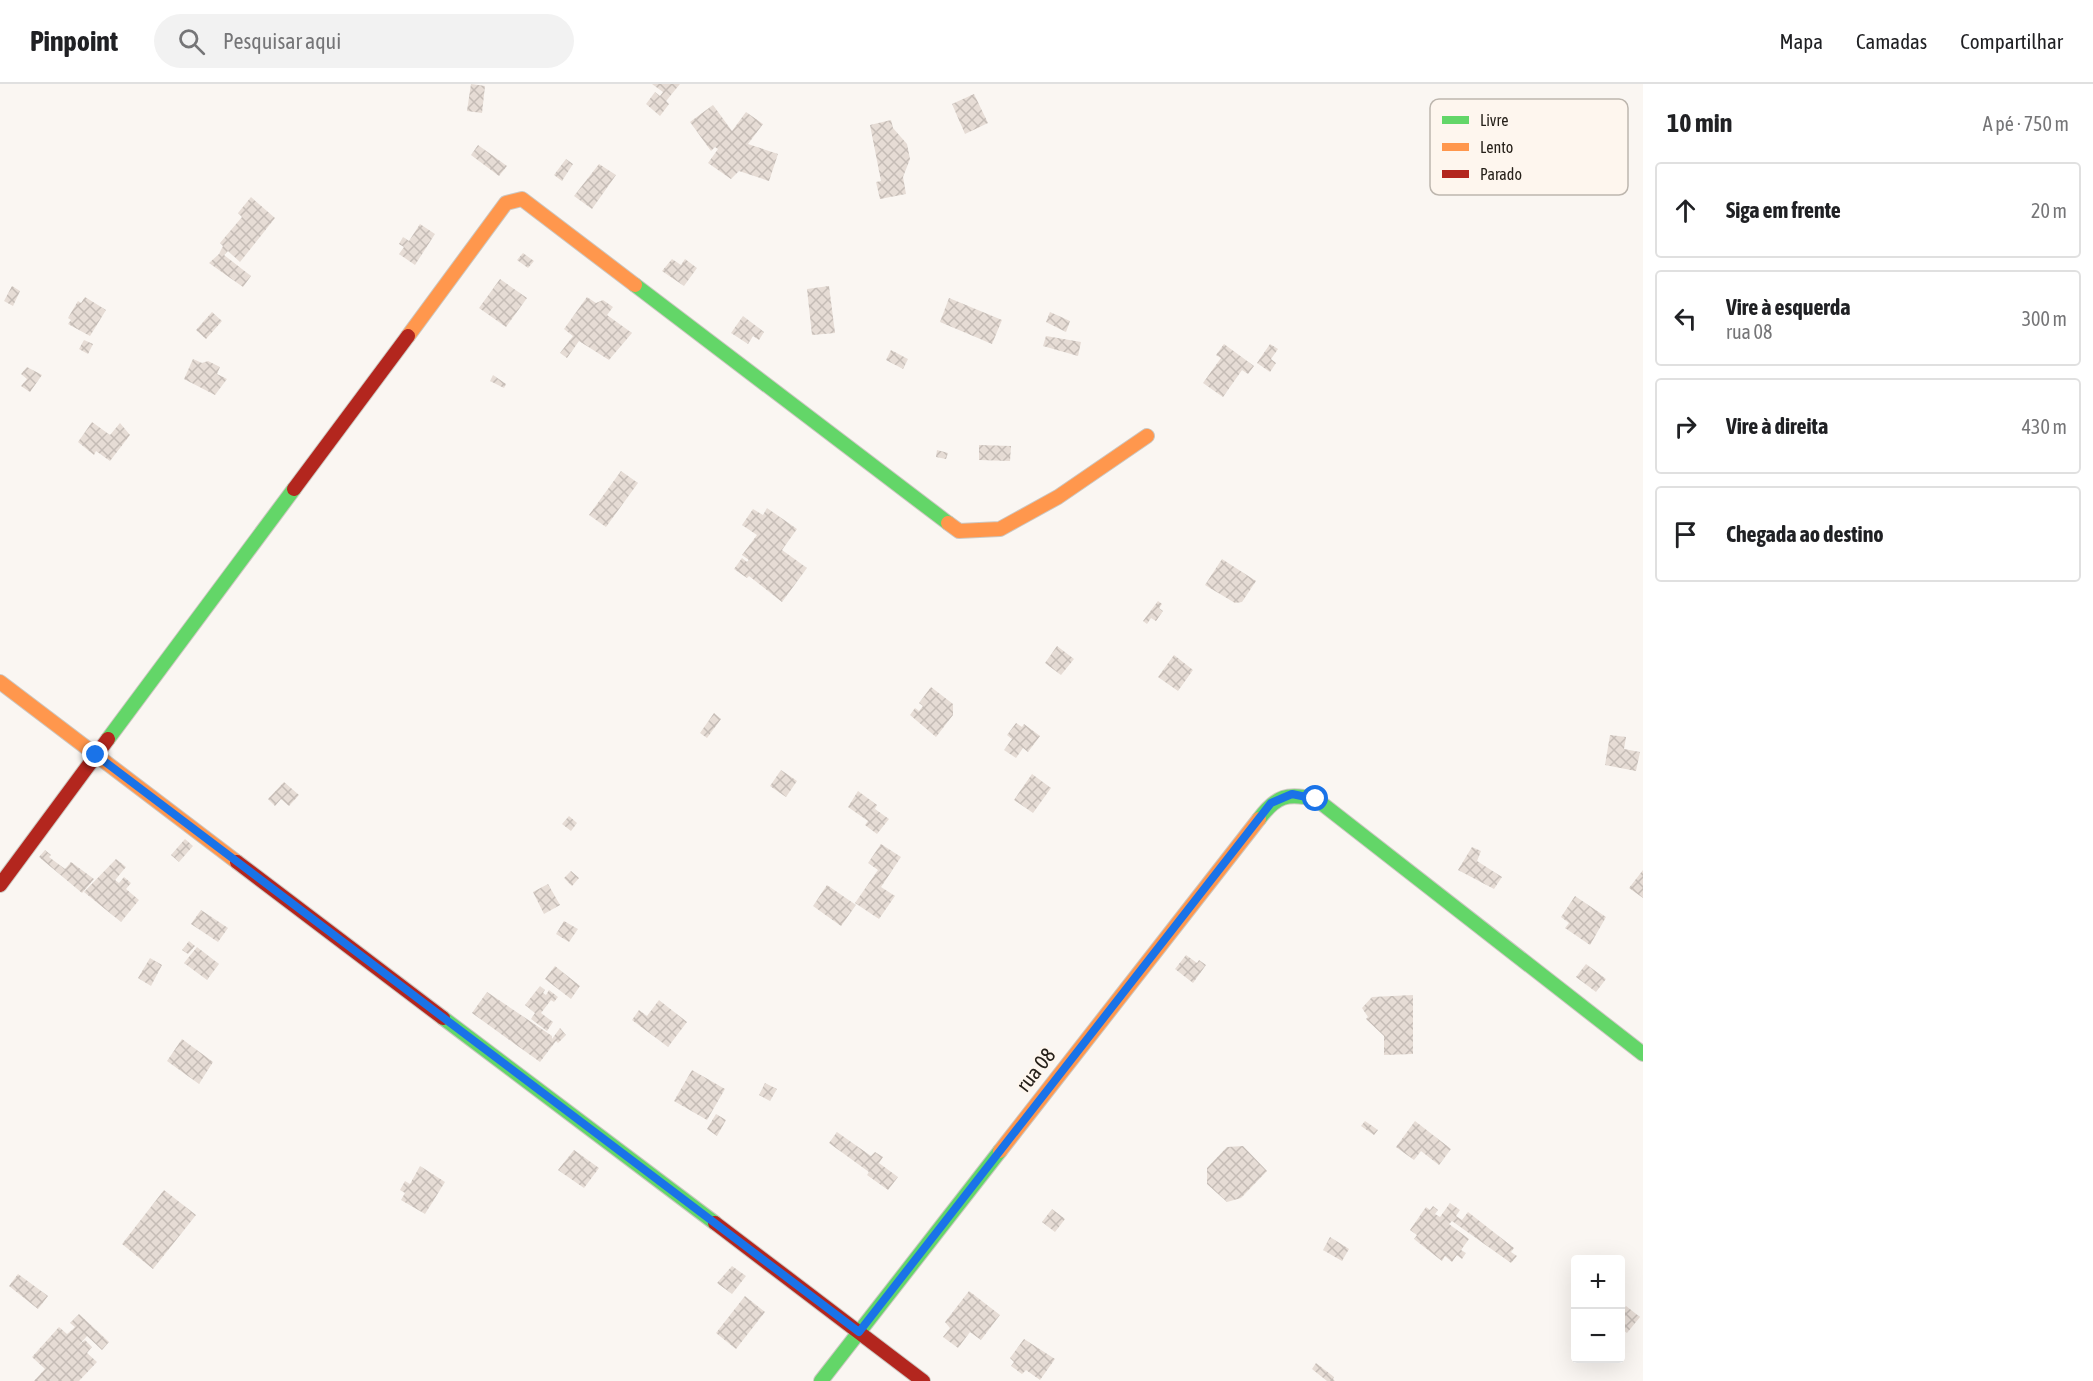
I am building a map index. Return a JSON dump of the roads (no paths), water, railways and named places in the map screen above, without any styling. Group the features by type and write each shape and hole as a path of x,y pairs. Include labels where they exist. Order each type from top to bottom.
{"street":[{"path":"0,885 506,203 513,199 522,199 959,531 1000,529 1058,496 1147,436"},
{"path":"0,682 923,1381"},
{"name":"rua 08","path":"821,1381 1271,803 1292,794 1316,799 1643,1054"}]}
